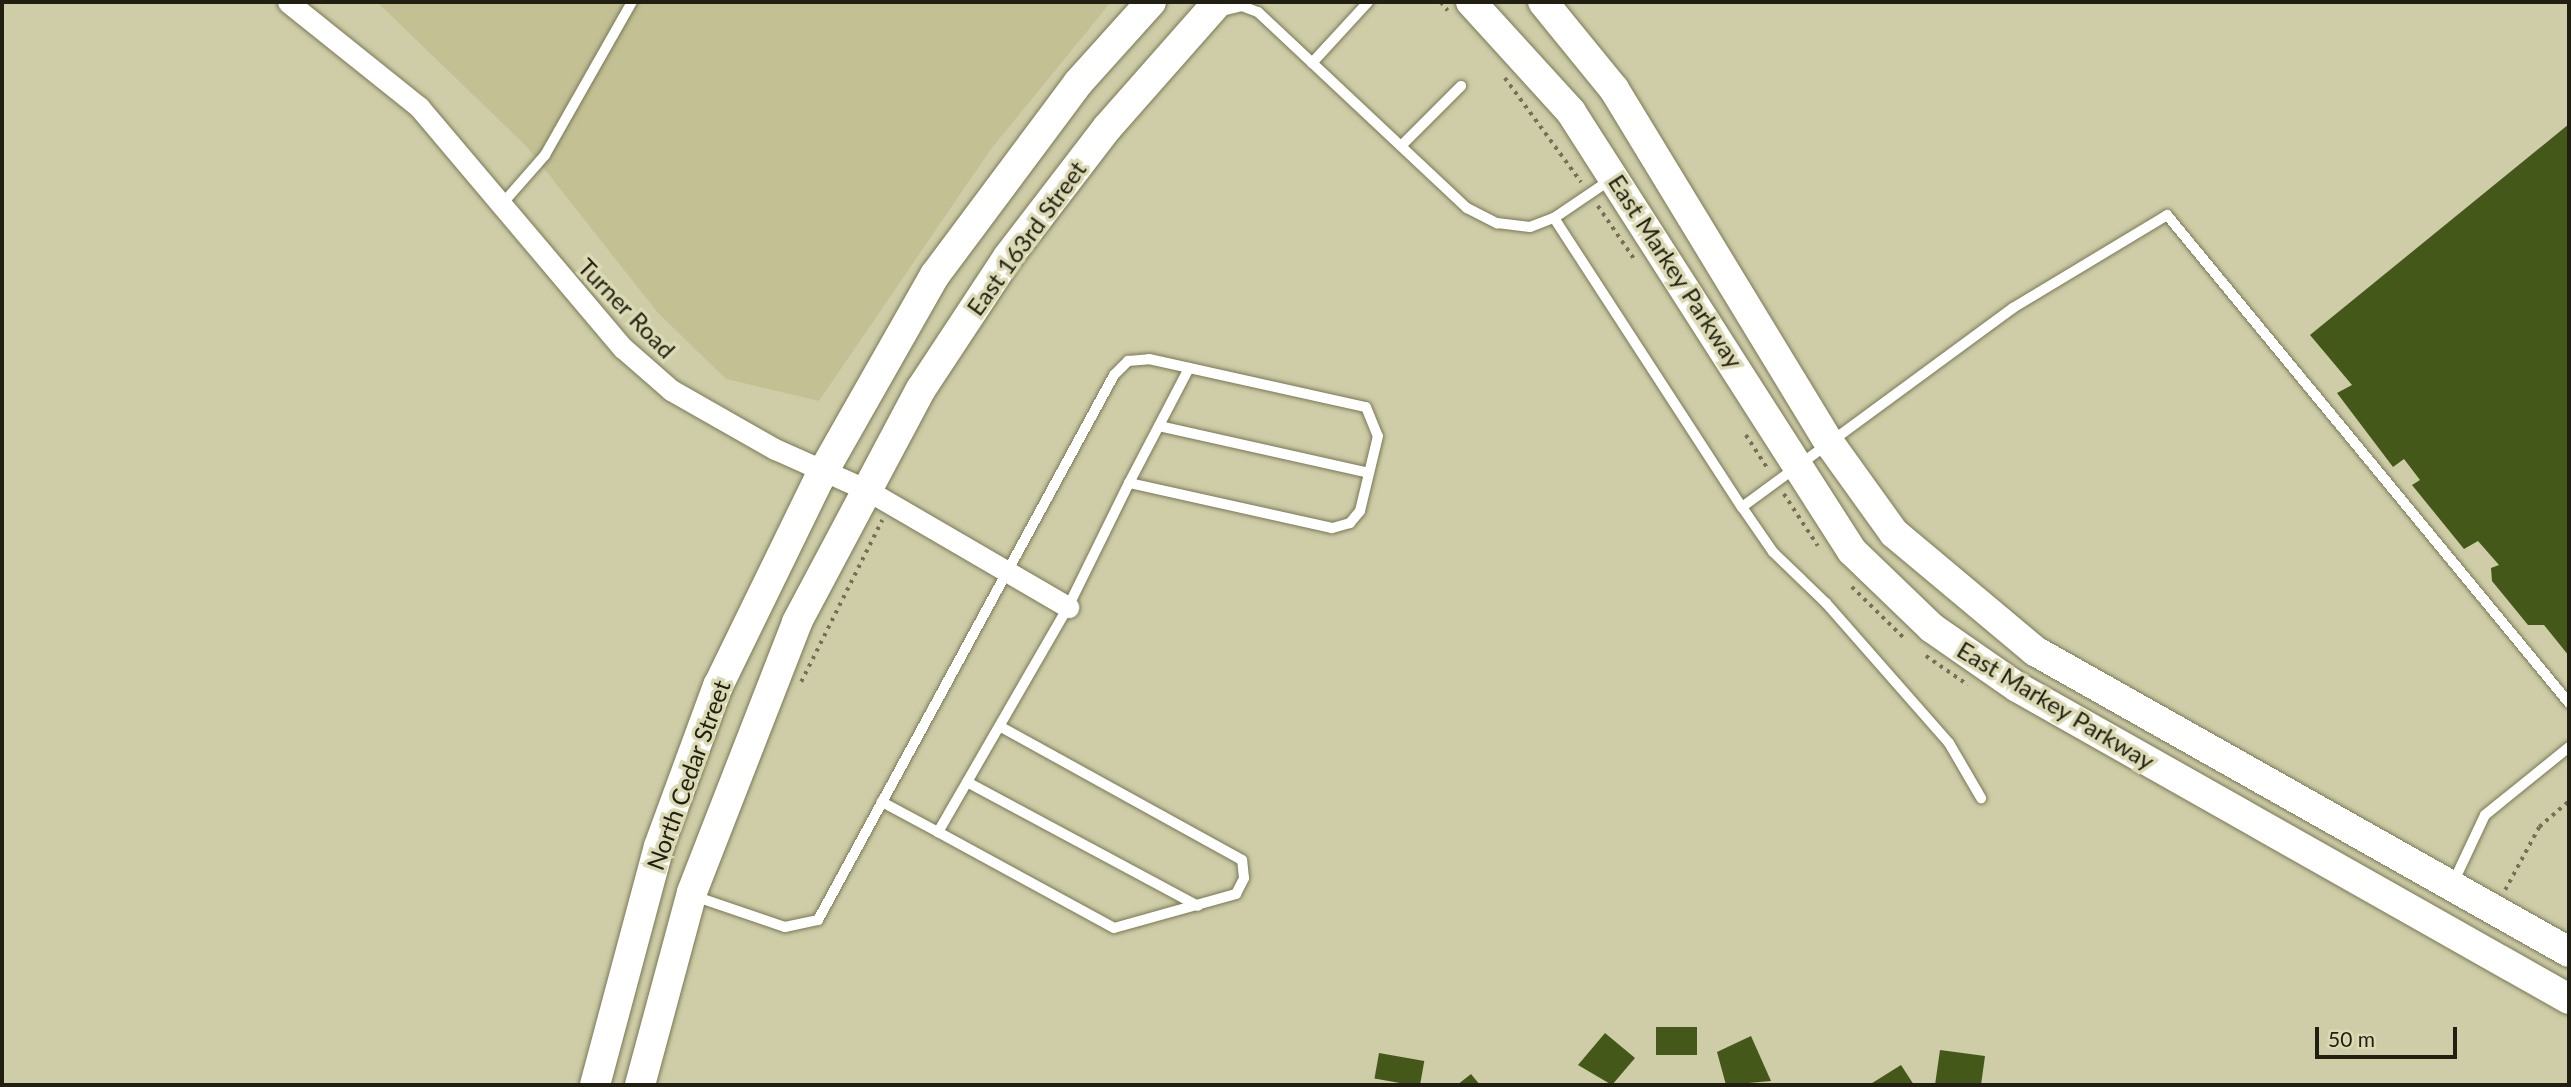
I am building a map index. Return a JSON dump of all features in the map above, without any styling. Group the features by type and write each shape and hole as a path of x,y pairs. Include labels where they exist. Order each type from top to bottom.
{"street":[{"name":"Turner Road","path":"288,2 419,107 623,348 671,390 822,475 866,493 1068,607"},
{"name":"East 163rd Street","path":"822,475 935,275 1079,83 1151,2"},
{"name":"East Markey Parkway","path":"1471,2 1571,112 1802,466 1852,551 1933,628 1985,665 2569,999"},
{"name":"East Markey Parkway","path":"1543,2 1614,89 1830,444 1895,533 2035,651 2569,952"},
{"name":"East 163rd Street","path":"866,493 921,389 1008,257 1211,8"},
{"name":"North Cedar Street","path":"595,1085 659,846 714,698 822,475"},
{"name":"North Cedar Street","path":"640,1085 691,895 797,622 866,493"}],"lane":[{"path":"503,203 545,155 632,2"},
{"path":"1312,63 1368,2"},
{"path":"1211,8 1242,6 1258,12 1468,208 1497,223 1530,227 1554,218 1615,177"},
{"path":"1401,146 1461,86"},
{"path":"1742,507 1802,466 2013,308 2166,215 2569,703"},
{"path":"1554,218 1773,552 1826,603 1949,743 1981,798"},
{"path":"691,895 785,927 805,928 818,920 1114,375 1128,361 1189,368 1366,407 1378,436 1360,511 1350,523 1332,528 1129,483"},
{"path":"938,832 1068,607 1189,368"},
{"path":"1159,426 1369,473"},
{"path":"882,802 1114,928 1236,894 1244,878 1242,860 999,726"},
{"path":"2452,886 2485,815 2569,747"},
{"path":"967,782 1198,906"}],"path":[{"path":"2494,909 2539,827 2569,801"}],"shaded area":[{"path":"377,2 1111,2 991,149 819,401 726,379 658,313 527,147"}],"building":[{"path":"2569,124 2569,656 2544,625 2528,625 2492,581 2491,568 2499,565 2478,541 2464,549 2412,485 2420,480 2404,459 2393,467 2337,393 2352,385 2310,335"},
{"path":"1656,1027 1697,1027 1697,1055 1656,1055"},
{"path":"1605,1033 1635,1058 1612,1085 1578,1065"},
{"path":"1751,1036 1771,1081 1726,1085 1717,1052"},
{"path":"1940,1050 1985,1056 1981,1085 1935,1085"},
{"path":"1379,1053 1424,1061 1420,1085 1374,1079"},
{"path":"1901,1065 1914,1085 1869,1085"},
{"path":"1471,1074 1480,1085 1457,1085"}]}
